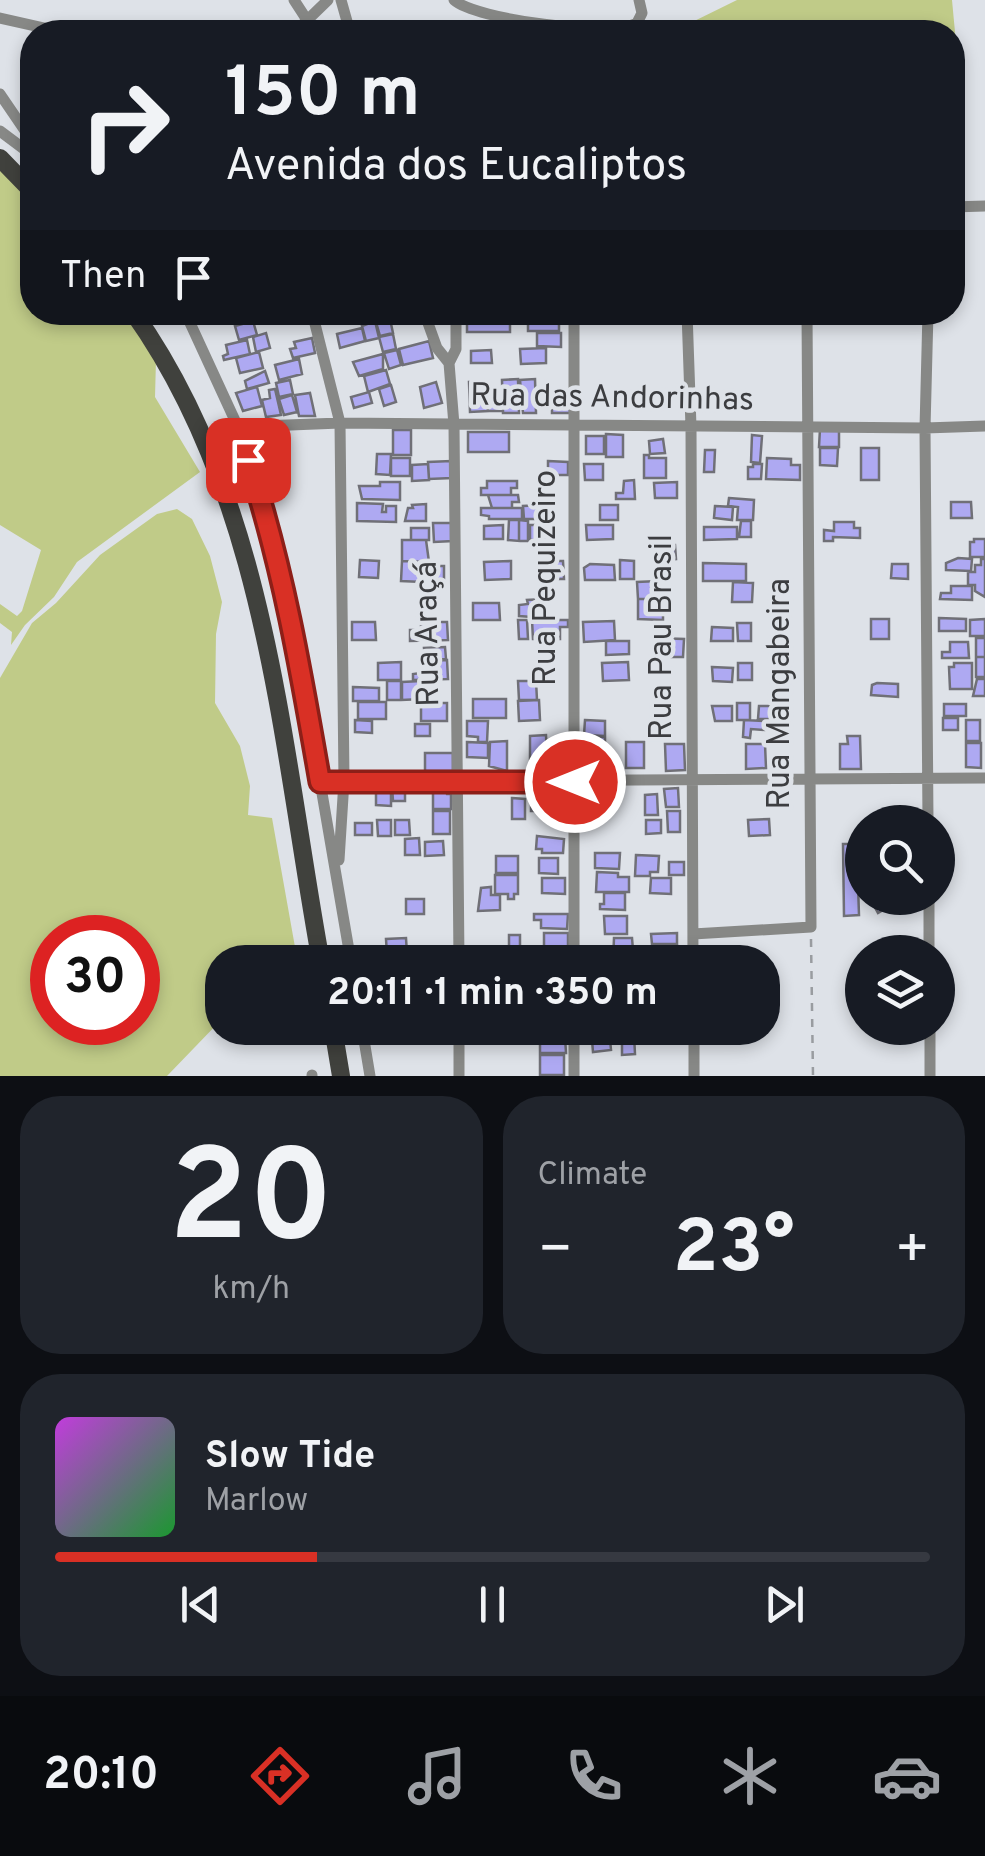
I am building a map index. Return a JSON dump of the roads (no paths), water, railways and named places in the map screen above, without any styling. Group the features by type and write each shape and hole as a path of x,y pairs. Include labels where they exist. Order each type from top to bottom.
{"main road":[{"path":"0,158 20,178"},
{"path":"141,325 186,402 219,476 239,538 269,658 318,945"},
{"path":"335,1045 341,1076"}],"street":[{"path":"294,0 307,20 328,0"},
{"path":"454,0 472,12 518,20"},
{"path":"0,94 20,123"},
{"path":"191,325 238,427 270,525 290,606 348,945"},
{"path":"315,325 340,423 344,781 338,879"},
{"name":"Rua Araçá","path":"428,325 436,348 449,363 454,425 459,945"},
{"path":"449,363 456,350 456,325"},
{"name":"Rua Pequizeiro","path":"574,325 574,945"},
{"name":"Rua Pau Brasil","path":"687,325 693,945"},
{"name":"Rua Mangabeira","path":"693,934 810,927 807,325"},
{"path":"928,325 928,805"},
{"name":"Rua das Andorinhas","path":"238,427 340,423 691,428 985,426"},
{"path":"320,782 985,778"},
{"path":"365,1045 370,1076"},
{"path":"459,1045 459,1076"},
{"path":"574,1045 574,1076"},
{"path":"694,1045 694,1076"},
{"path":"930,1045 930,1076"}]}
